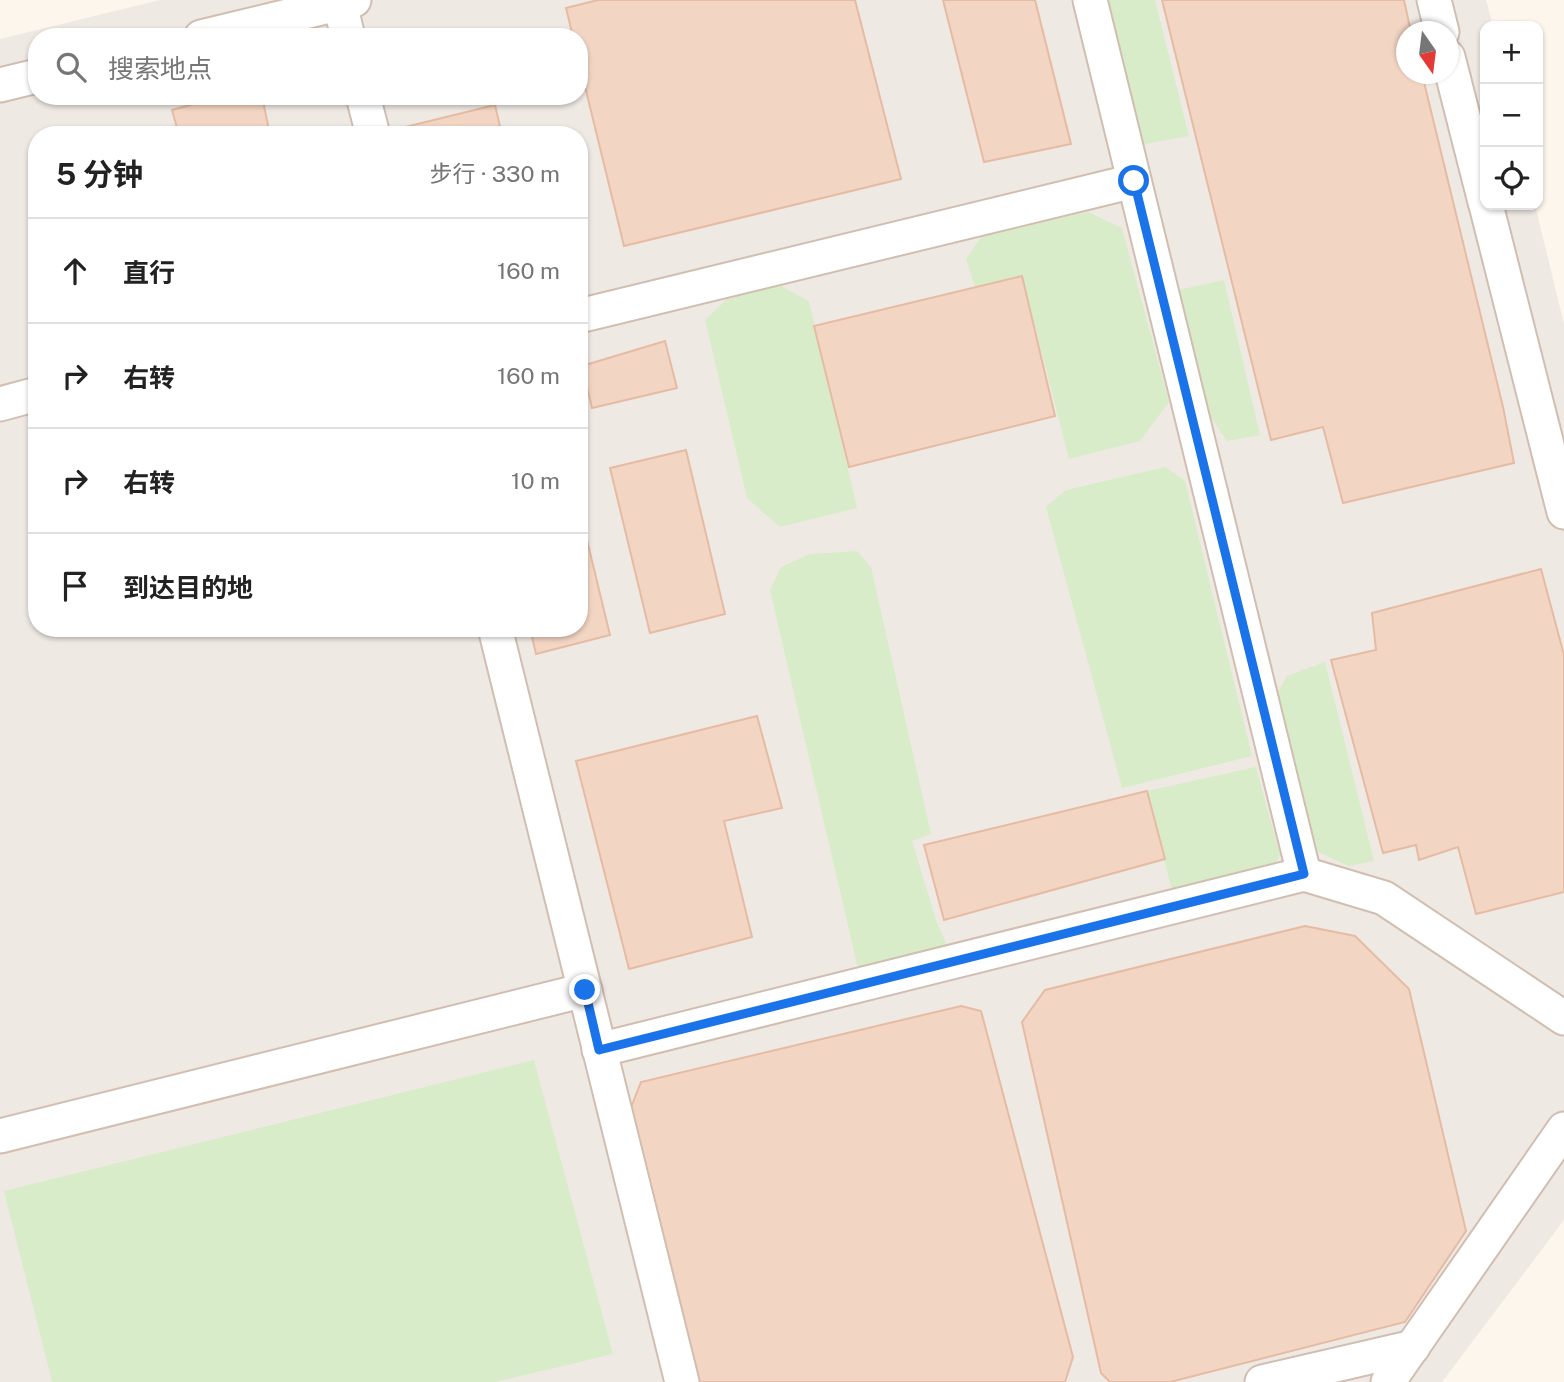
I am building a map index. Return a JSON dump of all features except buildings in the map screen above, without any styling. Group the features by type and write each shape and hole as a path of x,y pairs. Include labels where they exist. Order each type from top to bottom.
{"street":[{"path":"1090,0 1304,874"},
{"path":"1434,0 1439,21"},
{"path":"239,28 347,2 348,28"},
{"path":"0,85 28,78"},
{"path":"1455,84 1480,180"},
{"path":"365,105 371,126"},
{"path":"588,314 1134,181"},
{"path":"1488,210 1564,512"},
{"path":"0,404 28,396"},
{"path":"497,637 682,1382"},
{"path":"599,1050 1304,874 1384,898 1564,1018"},
{"path":"0,1136 585,990"},
{"path":"1388,1382 1564,1129"},
{"path":"1262,1382 1413,1346"}],"shaded area":[{"path":"160,0 1486,0 1492,21 1480,21 1480,210 1536,210 1564,324 1564,1220 1442,1382 0,1382 0,39 28,32 28,105 588,105 588,28 45,28"}],"green space":[{"path":"1104,0 1155,0 1189,136 1139,145"},
{"path":"1088,212 1122,228 1169,402 1140,441 1069,459 1022,276 975,287 966,259 982,236"},
{"path":"1224,280 1260,435 1227,441 1189,385 1165,293"},
{"path":"777,284 809,301 857,508 780,527 747,498 705,320 729,297"},
{"path":"1165,467 1185,481 1252,756 1122,788 1046,507 1066,490"},
{"path":"857,551 871,567 931,834 912,841 937,923 954,961 859,973 770,590 781,567 810,554"},
{"path":"1325,662 1374,861 1348,866 1308,847 1273,701 1287,676"},
{"path":"1256,767 1280,855 1265,884 1176,906 1147,791"},
{"path":"534,1060 613,1354 495,1382 52,1382 4,1191"}],"route":[{"path":"585,990 599,1050 1304,874 1134,181"}]}
